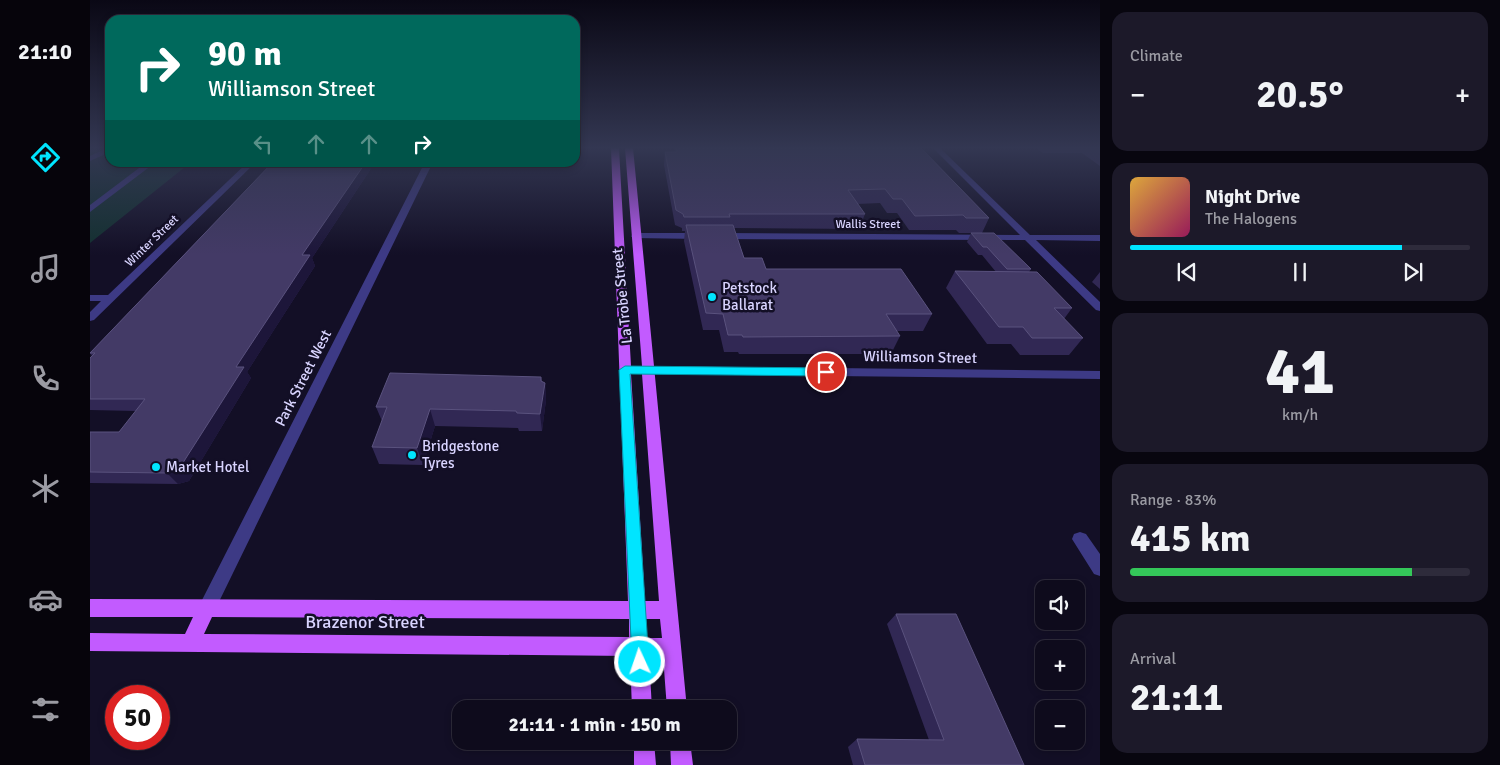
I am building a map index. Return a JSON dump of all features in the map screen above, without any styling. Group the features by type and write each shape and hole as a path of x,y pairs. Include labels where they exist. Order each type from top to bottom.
{"main road":[{"name":"La Trobe Street","path":"616,184 642,700"},
{"name":"La Trobe Street","path":"632,184 677,700"},
{"path":"618,236 636,236"},
{"path":"625,370 649,370"},
{"name":"Brazenor Street","path":"90,608 669,610"},
{"path":"191,642 207,608"},
{"name":"Brazenor Street","path":"90,642 672,647"},
{"path":"644,750 645,765"},
{"path":"681,750 682,765"}],"street":[{"path":"90,209 124,184"},
{"name":"Winter Street","path":"90,318 230,184"},
{"name":"Park Street West","path":"207,608 418,184"},
{"path":"973,184 1100,308"},
{"name":"Wallis Street","path":"636,236 1100,238"},
{"path":"90,298 110,298"},
{"name":"Williamson Street","path":"649,370 1100,375"},
{"path":"1080,539 1100,568"}],"green space":[{"path":"90,184 164,184 90,243"}],"building":[{"path":"252,184 351,184 302,255 310,255 236,367 244,367 179,469 167,473 90,472 90,432 119,432 145,399 90,399 90,358 95,353 90,353"},
{"path":"671,184 956,184 989,218 966,218 963,215 915,216 902,199 893,199 885,189 848,190 865,214 729,214 730,217 684,217 683,214 676,210"},
{"path":"686,225 733,225 744,258 762,258 766,269 901,269 932,314 886,314 900,336 743,337 742,335 728,335 723,314 706,313"},
{"path":"971,233 994,233 1031,269 1007,269"},
{"path":"955,271 1037,272 1072,308 1054,308 1083,338 1032,338 1023,327 999,327"},
{"path":"390,373 541,377 541,381 545,383 540,414 517,413 516,411 430,409 417,448 372,447 387,407 376,407"},
{"path":"896,614 956,614 1024,765 865,765 857,739 944,740"}],"place":[{"name":"Petstock Ballarat","path":"712,297"},
{"name":"Bridgestone Tyres","path":"412,455"},
{"name":"Market Hotel","path":"156,467"}],"route":[{"path":"640,662 625,370 826,372"}]}
